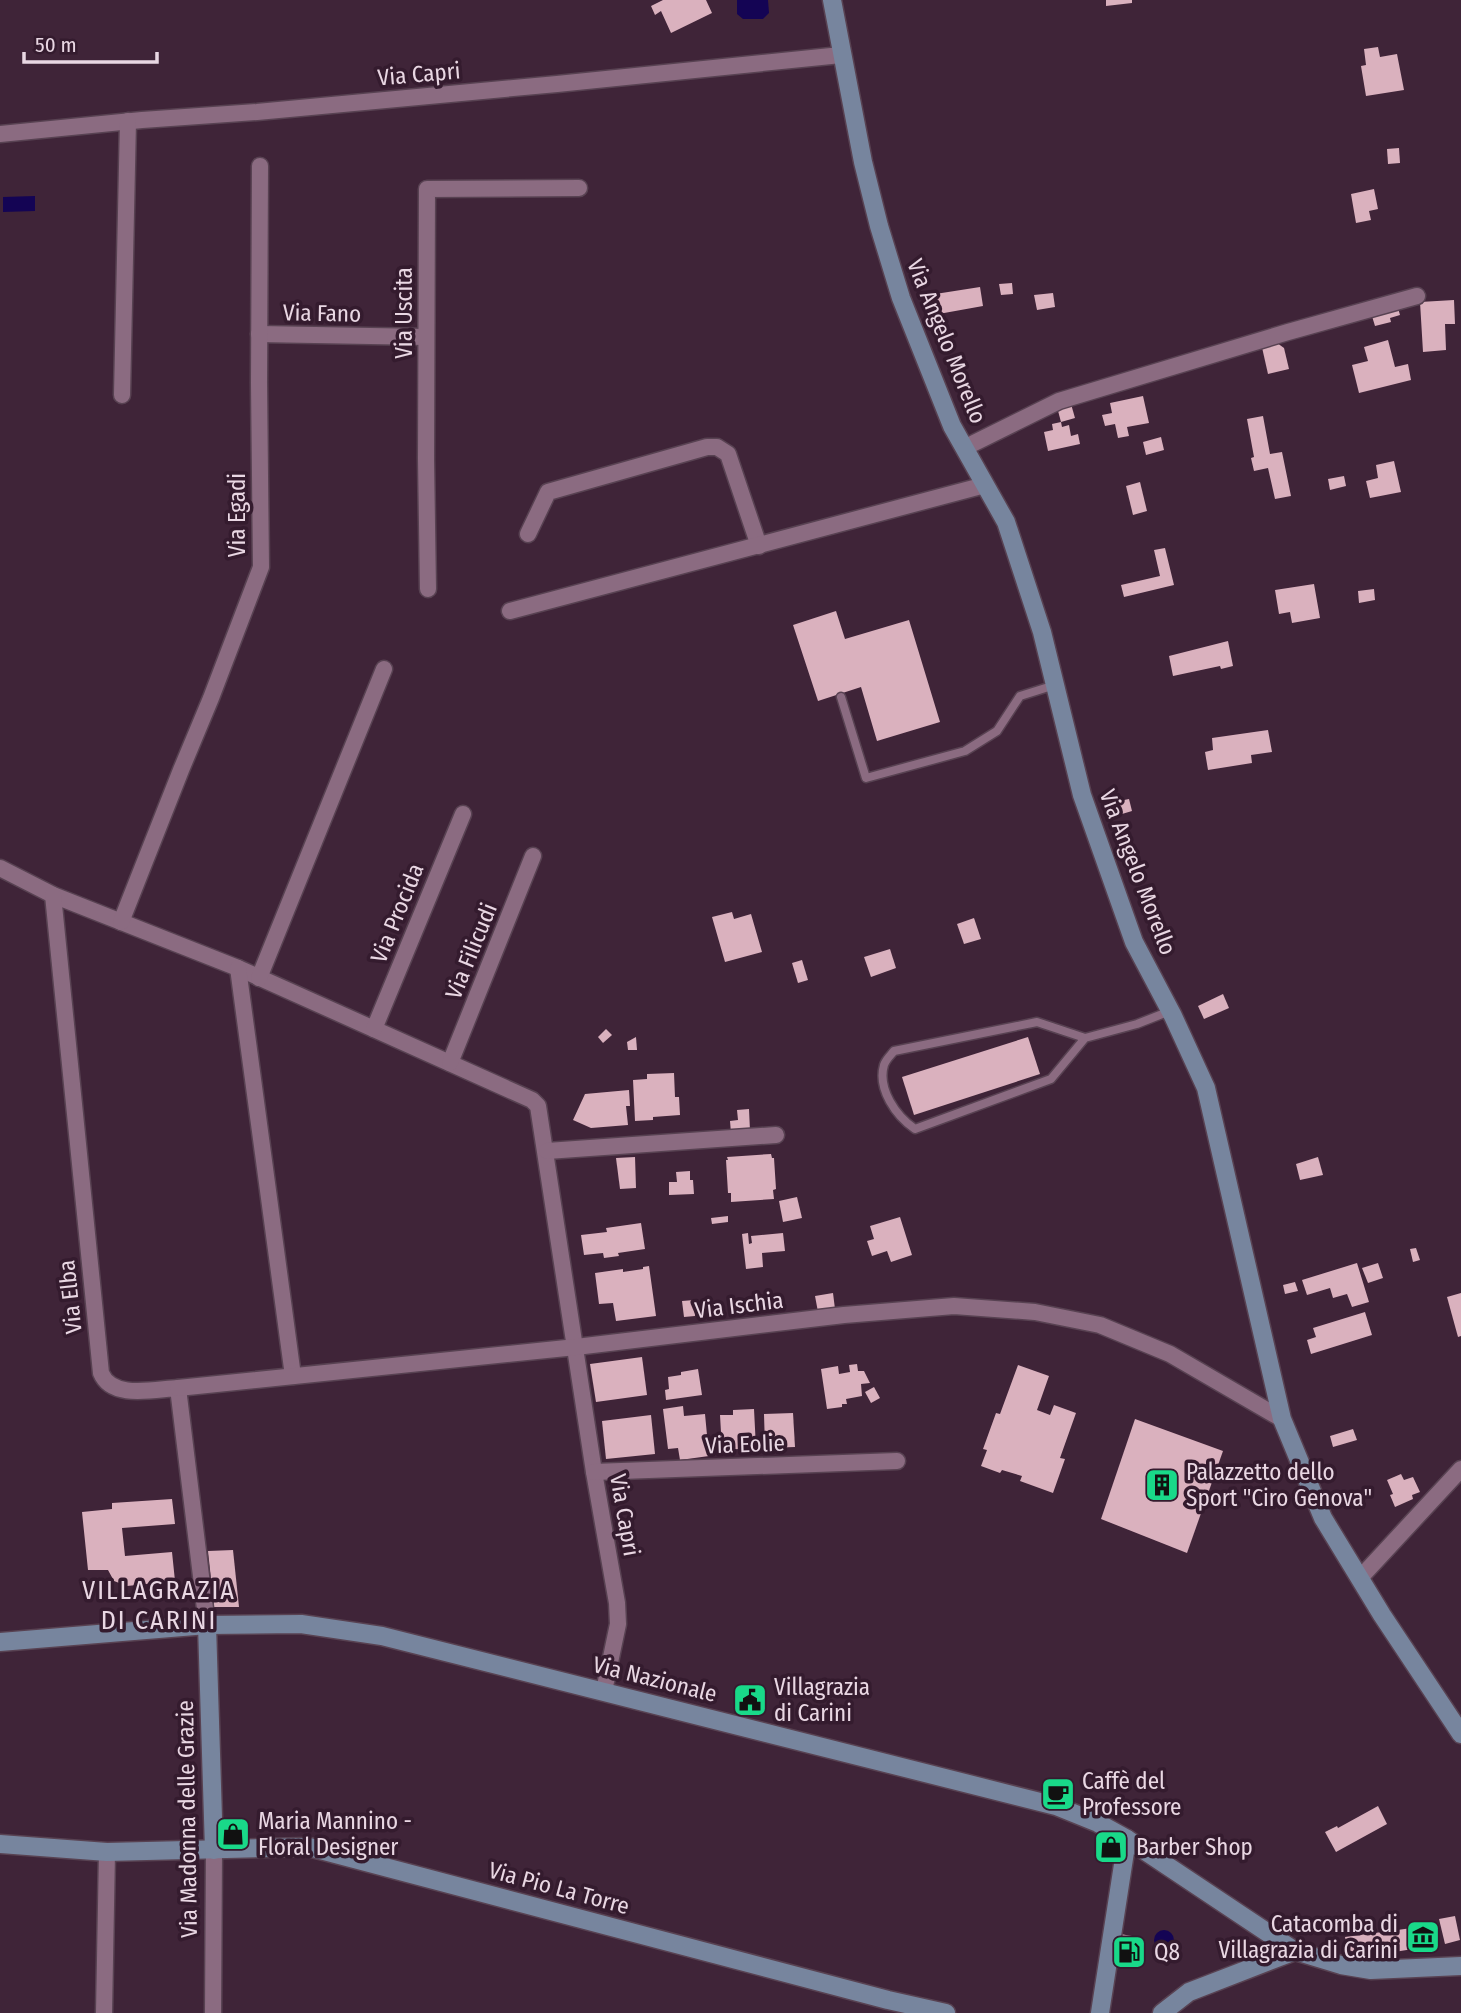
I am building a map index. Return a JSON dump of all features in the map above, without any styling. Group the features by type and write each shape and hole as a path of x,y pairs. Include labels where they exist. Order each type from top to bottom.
{"main road":[{"name":"Via Angelo Morello","path":"832,0 866,173 889,263 911,326 952,426 1006,522 1042,632 1082,795 1134,943 1206,1088 1282,1419 1323,1518 1461,1734"},
{"name":"Via Nazionale","path":"0,1642 207,1625 301,1624 382,1636 1056,1805 1127,1839 1295,1951 1340,1965 1371,1970 1461,1966"},
{"name":"Via Madonna delle Grazie","path":"207,1625 215,1850"},
{"path":"1100,2013 1127,1839"},
{"name":"Via Pio La Torre","path":"0,1844 107,1852 309,1847 888,2000"},
{"path":"1162,2013 1189,1992 1295,1951"},
{"path":"888,2000 914,2013"},
{"path":"888,2000 946,2013"}],"street":[{"name":"Via Capri","path":"0,134 557,84 841,55"},
{"path":"122,395 128,121"},
{"name":"Via Egadi","path":"121,922 261,567 260,166"},
{"name":"Via Uscita","path":"428,589 427,188 579,188"},
{"path":"964,448 1059,401 1417,296"},
{"name":"Via Fano","path":"259,334 426,337"},
{"path":"528,534 548,492 707,447 717,447 728,454 759,546"},
{"path":"510,611 985,485"},
{"path":"259,978 384,669"},
{"name":"Via Procida","path":"374,1029 463,814"},
{"name":"Via Filicudi","path":"450,1063 533,856"},
{"name":"Via Capri","path":"0,868 53,895 238,968 532,1100 538,1106 594,1472 617,1603 618,1624 604,1691"},
{"name":"Via Elba","path":"53,895 101,1373 104,1381 127,1391 178,1388"},
{"path":"238,968 293,1377"},
{"path":"547,1151 776,1135"},
{"name":"Via Ischia","path":"178,1388 576,1347 844,1315 954,1306 1035,1312 1100,1325 1170,1354 1282,1419"},
{"path":"178,1388 207,1625"},
{"name":"Via Eolie","path":"594,1472 897,1461"},
{"path":"1360,1578 1461,1469"},
{"name":"Via Madonna delle Grazie","path":"213,2013 215,1850"},
{"path":"104,2013 107,1852"}],"lane":[{"path":"841,697 866,778 965,751 997,731 1020,696 1055,685"},
{"path":"1085,1038 1051,1079 915,1129 903,1120 890,1102 883,1079 885,1062 894,1051 1037,1022 1085,1038 1137,1024 1170,1011"}],"shaded area":[{"path":"737,0 768,0 769,13 763,19 743,19 737,14"},
{"path":"35,196 35,211 3,212 3,197"},
{"path":"1164,1930 1171,1933 1174,1940 1171,1947 1164,1950 1157,1947 1154,1940 1157,1933"}],"building":[{"path":"663,0 706,0 712,13 671,33 661,11 655,15 651,6"},
{"path":"1106,0 1132,0 1132,3 1106,6"},
{"path":"1378,47 1380,57 1397,54 1404,90 1366,96 1361,66 1366,65 1364,49"},
{"path":"1399,148 1400,163 1388,164 1387,149"},
{"path":"1374,189 1378,209 1369,211 1371,220 1356,223 1351,194"},
{"path":"1012,283 1013,294 1001,295 999,284"},
{"path":"980,287 983,306 933,315 929,295"},
{"path":"1053,293 1055,307 1037,310 1034,295"},
{"path":"1454,300 1455,324 1445,324 1446,350 1423,352 1420,302"},
{"path":"1398,308 1400,315 1390,318 1391,322 1375,326 1371,313"},
{"path":"1273,340 1284,348 1289,369 1268,374 1261,343"},
{"path":"1388,340 1395,367 1408,364 1411,380 1359,393 1352,365 1368,361 1364,347"},
{"path":"1143,396 1149,423 1127,427 1129,436 1118,438 1115,424 1105,426 1102,415 1112,413 1110,403"},
{"path":"1071,404 1075,418 1061,422 1057,407"},
{"path":"1263,416 1270,454 1282,452 1291,496 1275,499 1268,468 1254,471 1247,419"},
{"path":"1061,422 1062,427 1069,425 1071,436 1078,434 1080,444 1048,451 1044,432 1053,430 1052,424"},
{"path":"1161,437 1164,450 1146,455 1143,442"},
{"path":"1394,461 1401,492 1370,498 1366,481 1378,478 1376,465"},
{"path":"1344,476 1346,486 1330,490 1328,479"},
{"path":"1140,482 1147,511 1133,515 1126,486"},
{"path":"1165,548 1174,585 1124,597 1121,585 1160,576 1154,550"},
{"path":"1314,584 1320,618 1292,623 1290,612 1279,614 1275,590"},
{"path":"1374,589 1375,600 1359,603 1358,591"},
{"path":"836,611 845,639 909,620 940,722 877,741 861,687 818,701 793,625"},
{"path":"1228,641 1233,666 1221,669 1220,666 1173,676 1169,656"},
{"path":"1268,730 1272,752 1251,755 1252,763 1208,770 1205,752 1213,750 1212,738"},
{"path":"1129,799 1132,811 1122,814 1119,801"},
{"path":"732,912 734,919 751,914 762,952 725,962 712,917"},
{"path":"974,918 981,939 964,944 957,924"},
{"path":"890,949 896,968 871,977 864,957"},
{"path":"802,960 808,980 798,983 792,963"},
{"path":"1223,994 1229,1008 1204,1019 1198,1006"},
{"path":"606,1029 612,1035 603,1043 598,1037"},
{"path":"636,1037 637,1050 628,1050 627,1042"},
{"path":"1028,1037 1040,1074 914,1115 902,1077"},
{"path":"674,1073 675,1097 679,1097 680,1115 635,1121 633,1080 647,1079 647,1074"},
{"path":"629,1090 630,1106 626,1106 628,1125 591,1128 573,1120 585,1094"},
{"path":"749,1109 750,1131 731,1133 730,1121 738,1120 737,1110"},
{"path":"771,1154 774,1158 774,1199 731,1202 731,1193 728,1193 727,1157"},
{"path":"635,1157 636,1188 620,1189 616,1158"},
{"path":"1318,1157 1323,1175 1300,1180 1296,1164"},
{"path":"690,1171 694,1194 669,1195 669,1182 677,1182 676,1172"},
{"path":"797,1197 802,1218 783,1222 779,1201"},
{"path":"728,1216 728,1222 712,1224 711,1218"},
{"path":"900,1217 912,1255 891,1262 887,1251 872,1256 867,1241 874,1239 870,1226"},
{"path":"641,1223 645,1249 604,1258 603,1253 584,1255 581,1235 607,1232 606,1228"},
{"path":"748,1233 749,1244 752,1243 751,1236 783,1233 785,1251 762,1253 763,1267 746,1269 742,1234"},
{"path":"1416,1248 1420,1260 1413,1262 1410,1249"},
{"path":"1357,1263 1369,1302 1352,1307 1347,1294 1333,1298 1330,1288 1307,1295 1302,1280"},
{"path":"1378,1263 1383,1278 1368,1283 1362,1268"},
{"path":"649,1266 656,1316 616,1321 613,1303 599,1304 595,1273 623,1269 623,1272"},
{"path":"1295,1282 1298,1291 1285,1294 1283,1285"},
{"path":"833,1293 835,1309 818,1312 815,1296"},
{"path":"1461,1293 1461,1336 1458,1337 1447,1297"},
{"path":"694,1300 695,1316 684,1317 682,1301"},
{"path":"1365,1312 1372,1335 1311,1354 1307,1340 1316,1337 1313,1328"},
{"path":"642,1357 647,1395 596,1402 590,1364"},
{"path":"857,1364 858,1371 864,1371 870,1383 861,1384 862,1396 846,1399 847,1404 842,1404 842,1407 827,1409 821,1369 838,1366 839,1374 850,1372 849,1365"},
{"path":"1018,1365 1049,1376 1037,1410 1050,1415 1054,1405 1076,1413 1060,1458 1065,1459 1053,1493 1020,1481 1022,1476 1002,1470 1000,1473 981,1466 987,1450 983,1449 996,1413 1000,1414"},
{"path":"698,1369 702,1395 666,1400 668,1377"},
{"path":"874,1387 880,1398 871,1403 865,1392"},
{"path":"683,1406 684,1416 705,1414 709,1456 680,1460 678,1448 668,1449 663,1409"},
{"path":"754,1409 756,1448 722,1450 720,1415 733,1415 733,1410"},
{"path":"793,1413 795,1447 765,1448 764,1414"},
{"path":"651,1415 655,1454 606,1459 602,1421"},
{"name":"Palazzetto dello Sport \"Ciro Genova\"","path":"1135,1419 1223,1451 1187,1553 1101,1519"},
{"path":"1353,1429 1357,1440 1333,1447 1330,1436"},
{"path":"1401,1474 1404,1480 1413,1477 1420,1492 1412,1495 1413,1499 1395,1507 1387,1480"},
{"path":"172,1499 175,1524 122,1528 125,1556 172,1552 175,1581 127,1586 114,1581 108,1570 88,1570 82,1512 112,1509 112,1503"},
{"path":"233,1550 239,1607 214,1607 208,1551"},
{"path":"1378,1806 1387,1824 1336,1852 1325,1832 1337,1826 1338,1828"},
{"path":"1455,1916 1460,1940 1445,1944 1439,1919"},
{"path":"1412,1928 1414,1938 1429,1935 1431,1946 1370,1956 1348,1950 1345,1937"},
{"path":"1120,1934 1138,1937 1134,1964 1116,1961"}],"place":[{"name":"Palazzetto dello Sport \"Ciro Genova\"","path":"1162,1485"},
{"name":"Villagrazia di Carini","path":"750,1700"},
{"name":"Caffè del Professore","path":"1058,1794"},
{"name":"Maria Mannino - Floral Designer","path":"233,1834"},
{"name":"Barber Shop","path":"1111,1847"},
{"name":"Catacomba di Villagrazia di Carini","path":"1423,1937"},
{"name":"Q8","path":"1129,1952"}],"district":[{"name":"VILLAGRAZIA DI CARINI","path":"159,1605"}]}
